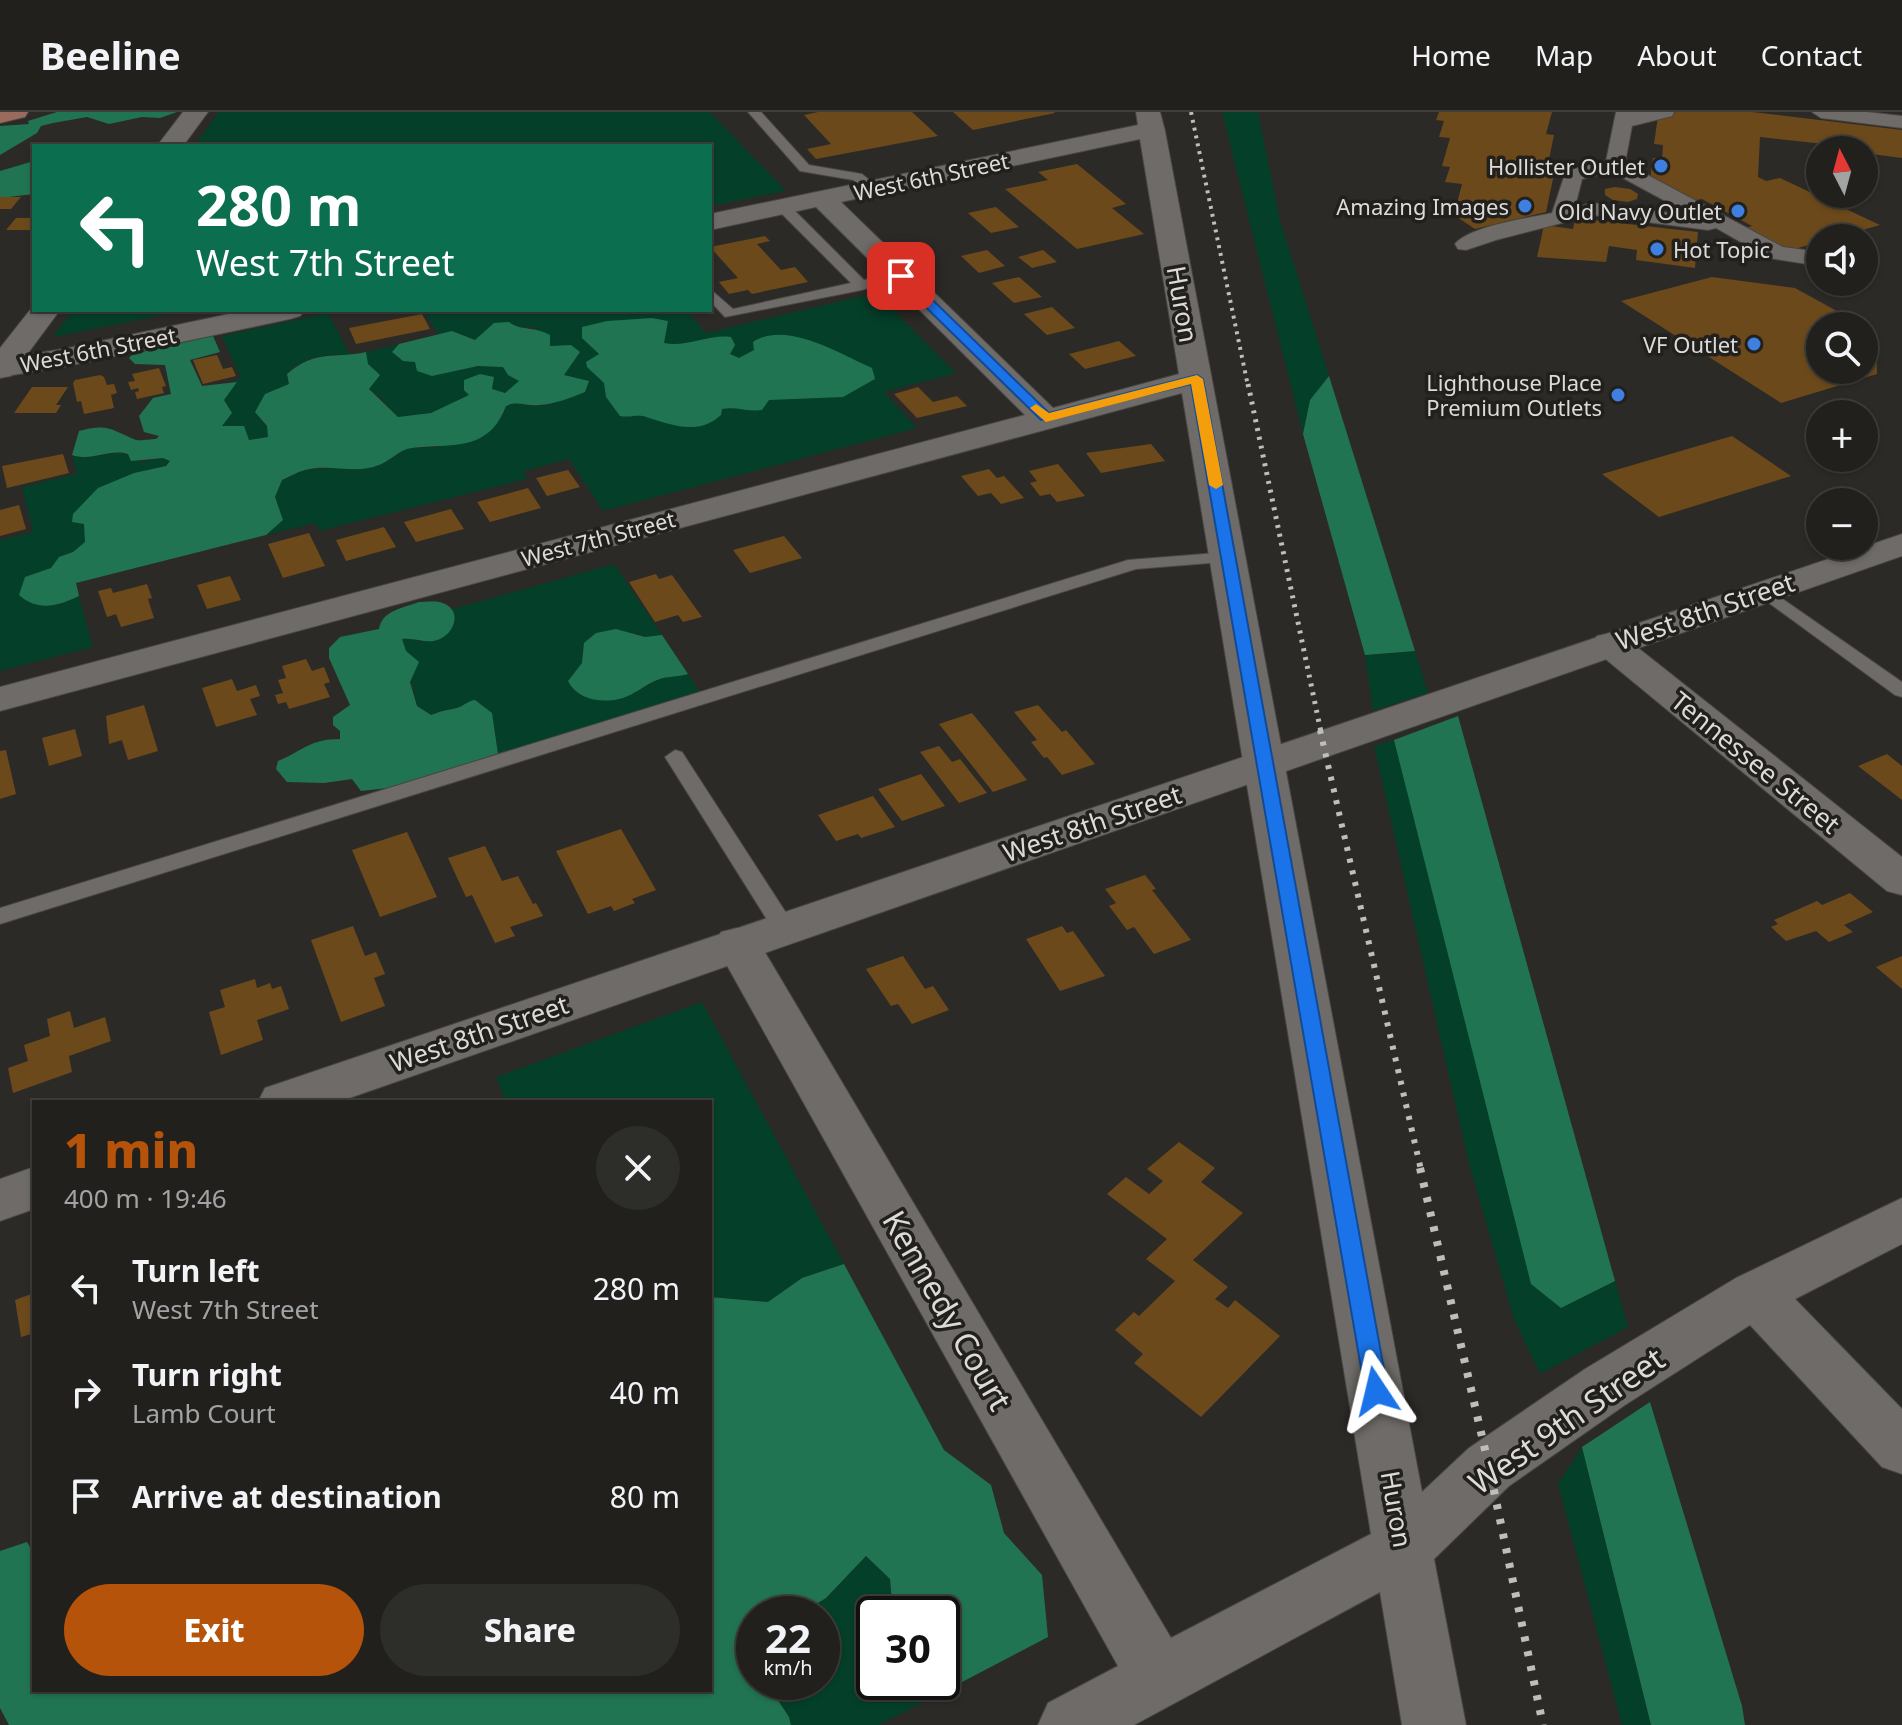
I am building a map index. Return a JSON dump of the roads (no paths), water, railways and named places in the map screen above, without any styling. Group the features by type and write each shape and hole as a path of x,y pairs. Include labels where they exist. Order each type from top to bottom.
{"main road":[{"path":"0,116 16,112"}],"street":[{"path":"172,144 196,112"},
{"path":"1615,165 1624,117 1665,112"},
{"path":"1821,112 1902,122"},
{"name":"West 6th Street","path":"712,222 1125,133 1150,122"},
{"name":"Huron","path":"1150,122 1434,1725"},
{"path":"1562,216 1573,175 1615,165 1777,253 1806,257"},
{"path":"823,199 1046,418"},
{"path":"1466,244 1488,235 1593,209 1729,226"},
{"path":"0,368 43,312"},
{"name":"West 6th Street","path":"0,368 63,358 281,312"},
{"name":"West 7th Street","path":"0,699 1197,379"},
{"name":"West 8th Street","path":"288,1100 1902,544"},
{"name":"Tennessee Street","path":"1610,644 1902,880"},
{"name":"Kennedy Court","path":"760,936 1159,1677"},
{"path":"0,1200 32,1189"},
{"name":"West 9th Street","path":"1070,1725 1404,1548 1489,1467 1605,1387 1755,1294 1902,1219"},
{"path":"1755,1294 1902,1448"}],"lane":[{"path":"754,112 805,168 857,177 872,188"},
{"path":"783,207 862,286"},
{"path":"712,295 730,314 901,276"},
{"path":"0,916 1134,564 1229,557"},
{"path":"1764,591 1902,691"},
{"path":"675,757 760,936"}],"railway":[{"path":"1191,112 1248,386"},
{"path":"1248,384 1321,732"},
{"path":"1320,730 1421,1170"},
{"path":"1420,1168 1489,1467 1543,1725"}],"place":[{"name":"Hollister Outlet","path":"1661,166"},
{"name":"Amazing Images","path":"1525,206"},
{"name":"Old Navy Outlet","path":"1738,211"},
{"name":"Hot Topic","path":"1657,249"},
{"name":"VF Outlet","path":"1754,344"},
{"name":"Lighthouse Place Premium Outlets","path":"1618,395"}]}
